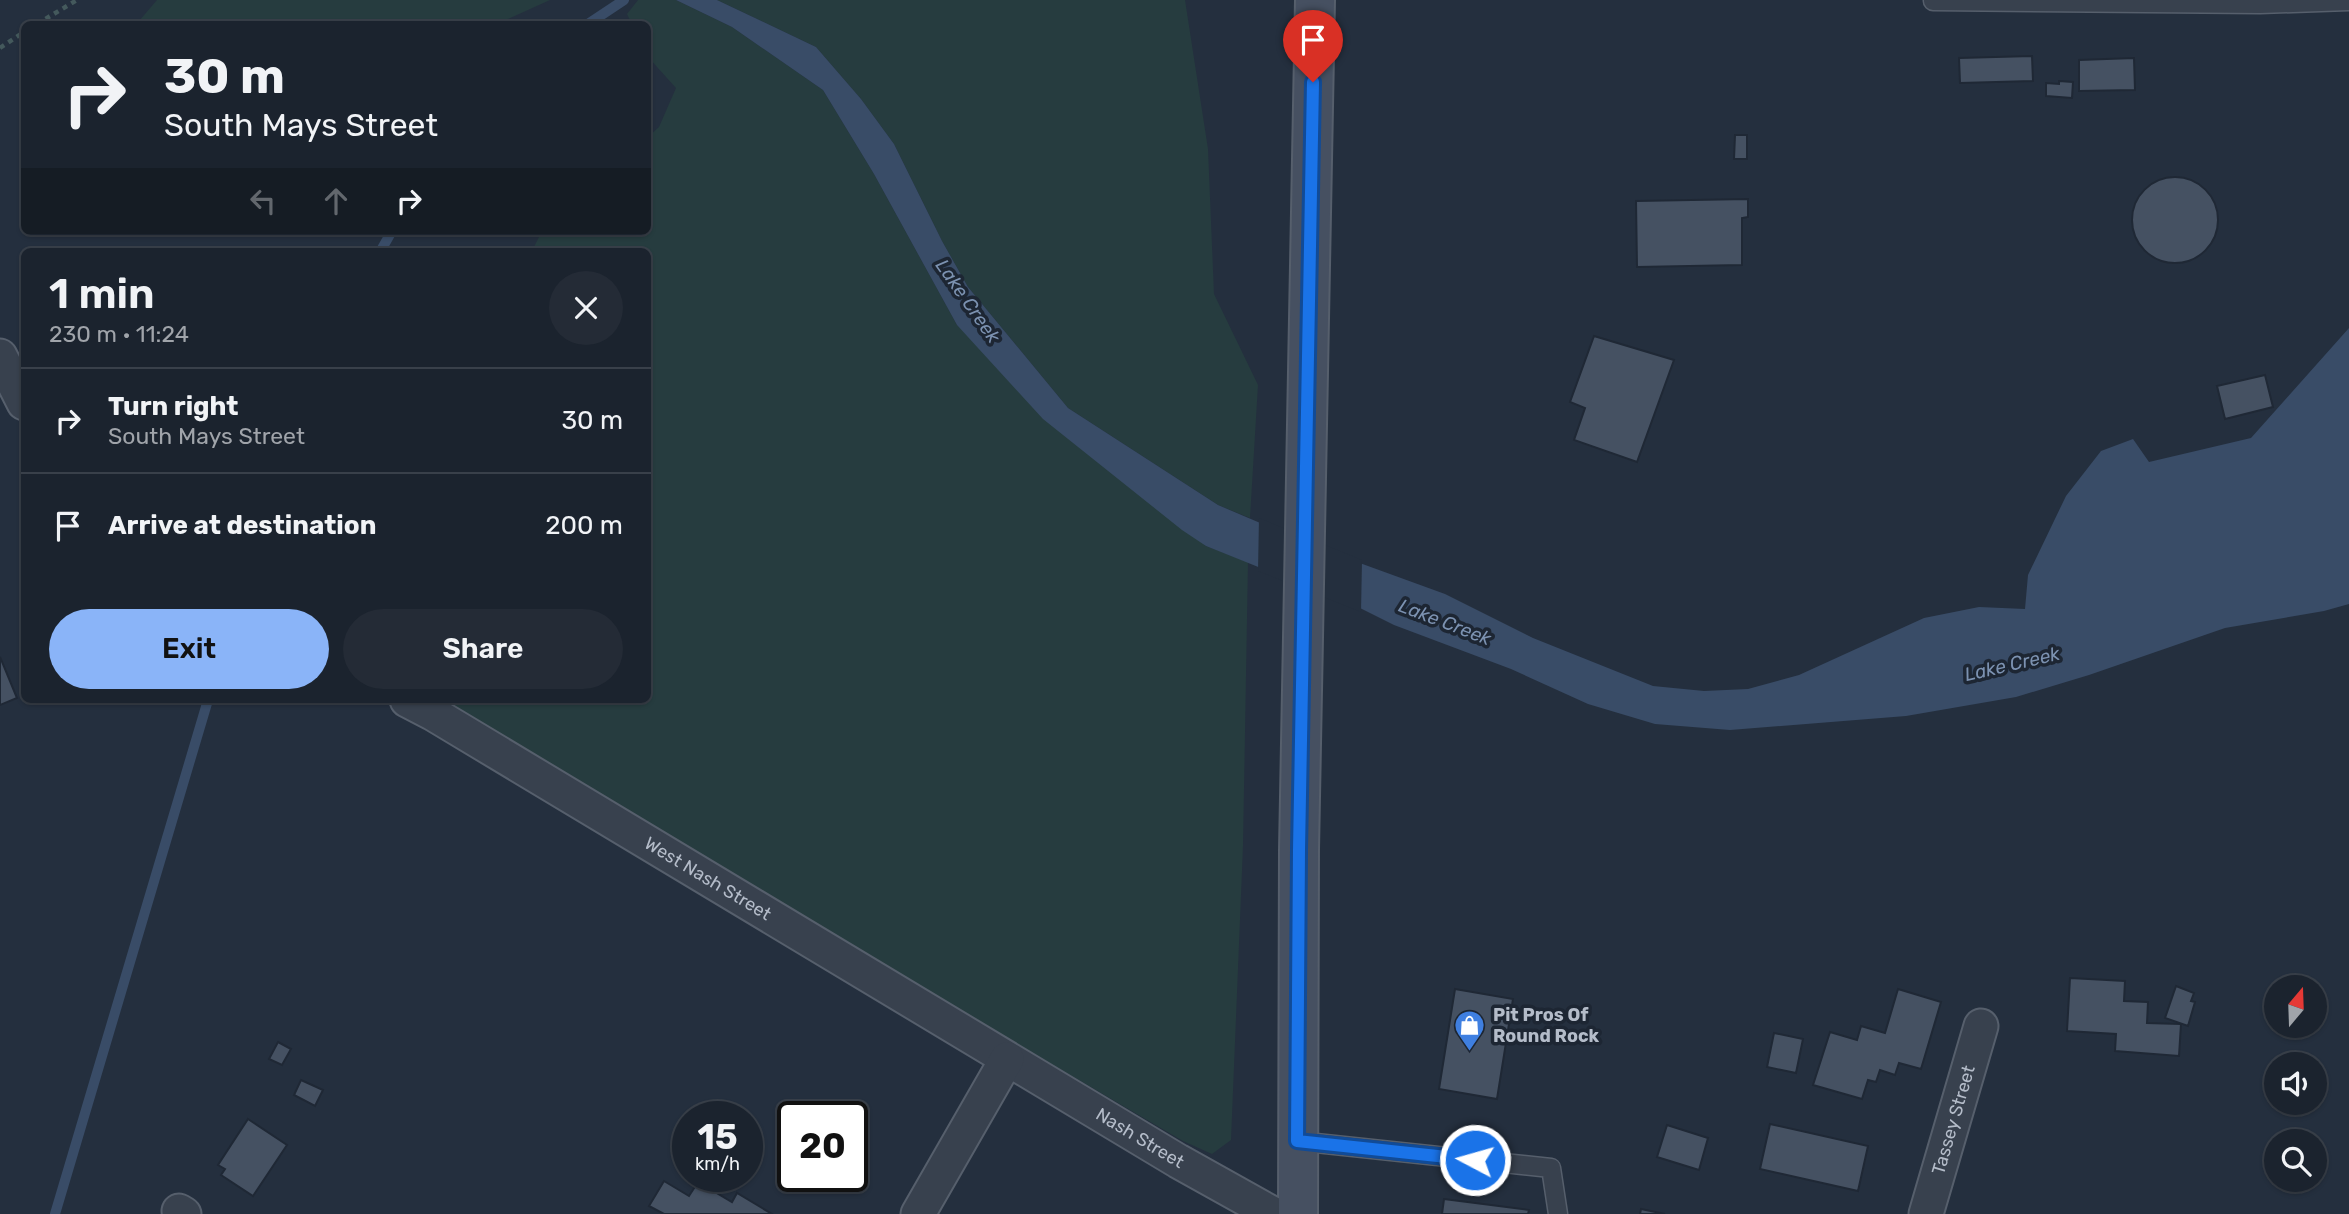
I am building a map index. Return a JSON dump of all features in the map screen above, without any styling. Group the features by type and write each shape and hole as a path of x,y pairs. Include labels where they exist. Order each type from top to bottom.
{"main road":[{"path":"1298,1214 1299,850 1315,0"}],"street":[{"path":"0,356 21,397"},
{"name":"West Nash Street","path":"413,703 1007,1059"},
{"name":"Tassey Street","path":"1926,1214 1981,1026"},
{"path":"918,1214 1007,1059"},
{"name":"Nash Street","path":"1007,1059 1273,1214"}],"lane":[{"path":"1933,1 2349,1"},
{"path":"1297,1141 1551,1168 1558,1214"}],"path":[{"path":"42,21 76,0"},
{"path":"0,48 21,34"}],"green space":[{"path":"157,0 550,0 504,21 139,21"},
{"path":"638,0 676,0 732,27 823,90 874,174 957,325 1206,546 1248,562 1243,846 1231,1140 1212,1154 1183,1141 435,703 651,703 651,248 534,248 540,235 651,235 651,134 659,127 676,88 651,60 651,21 630,21 627,14"},
{"path":"717,0 1185,0 1208,149 1214,294 1258,385 1250,518 1218,505 1068,408 968,287 894,144 861,99 816,47"}],"water":[{"name":"Lake Creek","path":"676,0 717,0 816,47 861,99 894,144 968,287 1068,408 1218,505 1324,550 1445,594 1533,638 1653,686 1704,691 1748,689 1799,675 1924,618 1979,607 2025,609 2028,575 2066,496 2101,451 2133,439 2149,462 2251,438 2349,328 2349,604 2324,611 2225,628 2016,697 1906,716 1730,730 1655,724 1588,704 1511,669 1394,625 1358,607 1206,546 1182,530 1043,419 957,325 874,174 823,90 732,27"}],"pier":[{"path":"1259,518 1362,560 1361,612 1258,571"}],"building":[{"path":"2032,56 2033,81 1960,83 1959,58"},
{"path":"2134,58 2135,90 2079,91 2079,60"},
{"path":"2059,81 2073,82 2072,98 2046,96 2046,83 2059,84"},
{"path":"1735,135 1747,135 1747,159 1734,159"},
{"path":"2167,177 2183,177 2206,189 2215,203 2218,220 2215,237 2206,251 2183,263 2167,263 2151,256 2139,244 2132,228 2132,212 2139,196 2151,184"},
{"path":"1748,199 1748,217 1742,218 1742,265 1637,267 1636,201"},
{"path":"1594,336 1674,360 1637,462 1574,440 1585,408 1570,402"},
{"path":"2265,375 2273,407 2225,419 2217,386"},
{"path":"0,657 17,698 0,705"},
{"path":"2070,978 2125,981 2124,1001 2148,1002 2147,1023 2181,1024 2179,1056 2115,1051 2116,1034 2067,1031"},
{"path":"2176,986 2194,993 2191,1001 2195,1002 2188,1026 2165,1018"},
{"path":"1455,989 1513,999 1497,1099 1439,1089"},
{"path":"1898,989 1941,1002 1921,1069 1899,1063 1895,1075 1880,1070 1876,1082 1868,1080 1862,1099 1813,1085 1830,1032 1857,1040 1861,1026 1885,1033"},
{"path":"1774,1033 1803,1039 1796,1073 1767,1067"},
{"path":"278,1042 291,1049 282,1065 269,1059"},
{"path":"301,1080 323,1090 315,1106 294,1095"},
{"path":"248,1119 287,1145 253,1196 221,1175 225,1169 218,1165"},
{"path":"1770,1124 1868,1146 1858,1191 1760,1169"},
{"path":"1667,1125 1708,1138 1699,1170 1657,1157"},
{"path":"664,1181 672,1186 672,1192 682,1192 689,1196 692,1192 715,1192 732,1202 737,1193 772,1214 664,1214 649,1206"},
{"path":"1444,1199 1529,1210 1528,1214 1442,1214"},
{"path":"1641,1209 1665,1214 1640,1214"}],"waterway":[{"path":"592,21 624,0"},
{"path":"382,248 390,235"},
{"path":"55,1214 207,703"}],"place":[{"name":"Pit Pros Of Round Rock","path":"1470,1052"}],"route":[{"path":"1313,82 1299,850 1297,1141 1475,1160"}]}
